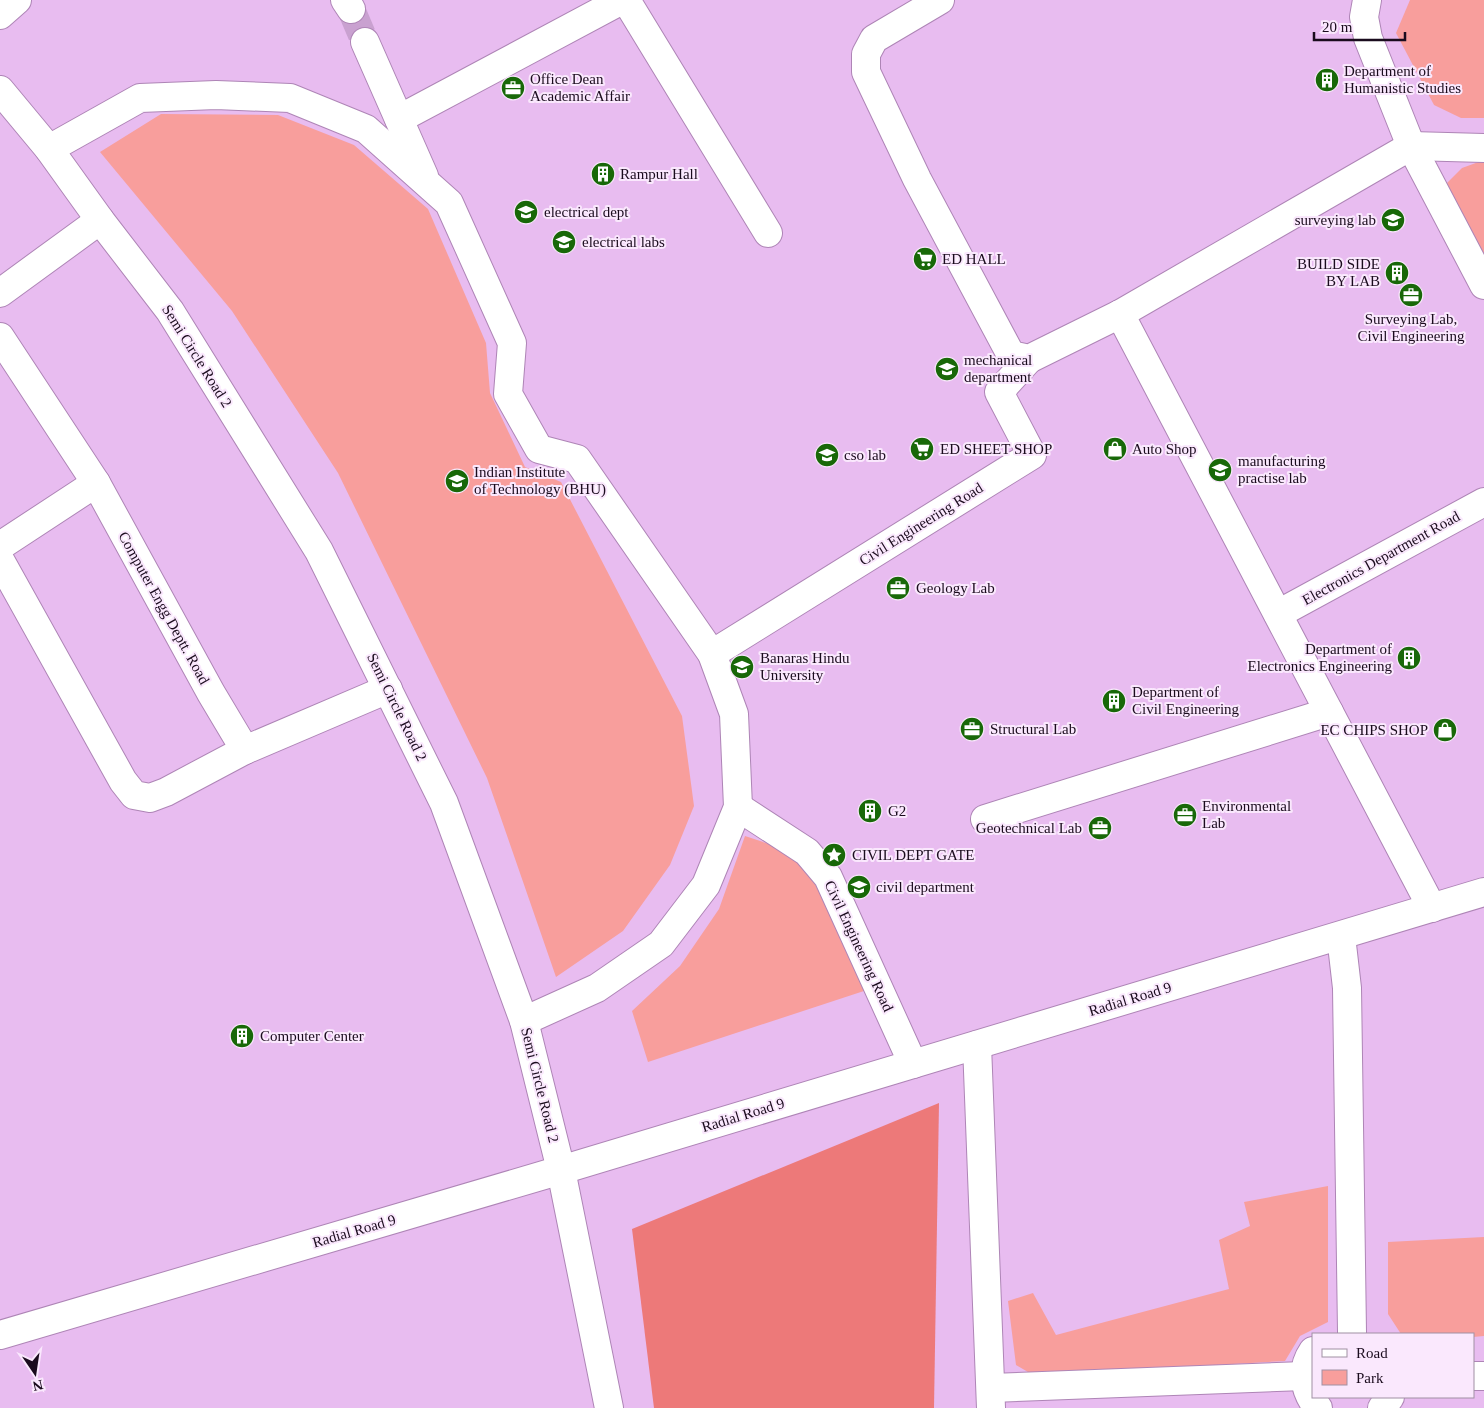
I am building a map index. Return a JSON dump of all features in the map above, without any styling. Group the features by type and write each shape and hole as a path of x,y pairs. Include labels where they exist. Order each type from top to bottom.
{"street":[{"path":"0,15 17,0"},
{"path":"399,119 624,0 768,233"},
{"path":"940,0 874,39 866,54 866,72 917,179 1012,355 1029,359 1120,314 1411,146 1484,148"},
{"path":"1367,0 1364,17 1368,38 1411,146 1484,285"},
{"path":"365,42 427,183"},
{"name":"Semi Circle Road 2","path":"0,90 49,149 100,220 170,311 319,551 444,803 524,1021 561,1170 609,1408"},
{"path":"49,149 140,98 216,95 290,98 366,129 449,203 512,343 508,394 539,449 577,459 712,654 734,714 738,807 706,885 661,944 597,988 524,1021"},
{"path":"0,293 100,220"},
{"path":"1120,314 1432,908"},
{"name":"Computer Engg Deptt. Road","path":"0,337 96,483 211,693 245,750"},
{"name":"Civil Engineering Road","path":"712,654 1032,455 999,392 1029,359"},
{"path":"0,546 96,483"},
{"name":"Electronics Department Road","path":"1278,614 1484,502"},
{"path":"0,560 123,781 134,796 150,798 166,792 245,750 388,689"},
{"path":"985,819 1329,712"},
{"name":"Civil Engineering Road","path":"738,807 807,852 828,877 913,1064"},
{"name":"Radial Road 9","path":"0,1335 561,1170 1484,892"},
{"path":"1341,936 1347,988 1351,1333"},
{"path":"977,1045 991,1398 1098,1396 1309,1364 1306,1387 1309,1397 1318,1408"}],"green space":[{"path":"1410,0 1484,0 1484,118 1461,118 1434,105 1396,33"},
{"path":"161,114 278,115 354,145 428,209 486,343 490,393 525,467 561,482 682,716 694,806 670,865 623,931 556,977 487,778 338,473 232,311 100,152"},
{"path":"1484,160 1484,260 1444,186 1462,168"},
{"path":"745,836 802,855 870,989 648,1062 632,1011 680,966 719,909"},
{"path":"1328,1186 1328,1322 1300,1336 1285,1361 1044,1375 1028,1372 1016,1365 1008,1301 1033,1293 1056,1335 1229,1289 1219,1240 1250,1226 1244,1202"},
{"path":"1484,1237 1484,1336 1474,1337 1474,1333 1400,1333 1388,1314 1388,1242"}],"shaded area":[{"path":"939,1103 934,1408 654,1408 632,1229"}],"tunnel":[{"path":"351,9 365,42"}],"place":[{"name":"Department of Humanistic Studies","path":"1327,80"},
{"name":"Office Dean Academic Affair","path":"513,88"},
{"name":"Rampur Hall","path":"603,174"},
{"name":"electrical dept","path":"526,212"},
{"name":"surveying lab","path":"1393,220"},
{"name":"electrical labs","path":"564,242"},
{"name":"ED HALL","path":"925,259"},
{"name":"BUILD SIDE BY LAB","path":"1397,273"},
{"name":"Surveying Lab, Civil Engineering","path":"1411,295"},
{"name":"mechanical department","path":"947,369"},
{"name":"ED SHEET SHOP","path":"922,449"},
{"name":"Auto Shop","path":"1115,449"},
{"name":"cso lab","path":"827,455"},
{"name":"manufacturing practise lab","path":"1220,470"},
{"name":"Indian Institute of Technology (BHU)","path":"457,481"},
{"name":"Geology Lab","path":"898,588"},
{"name":"Department of Electronics Engineering","path":"1409,658"},
{"name":"Banaras Hindu University","path":"742,667"},
{"name":"Department of Civil Engineering","path":"1114,701"},
{"name":"Structural Lab","path":"972,729"},
{"name":"EC CHIPS SHOP","path":"1445,730"},
{"name":"G2","path":"870,811"},
{"name":"Environmental Lab","path":"1185,815"},
{"name":"Geotechnical Lab","path":"1100,828"},
{"name":"CIVIL DEPT GATE","path":"834,855"},
{"name":"civil department","path":"859,887"},
{"name":"Computer Center","path":"242,1036"}]}
